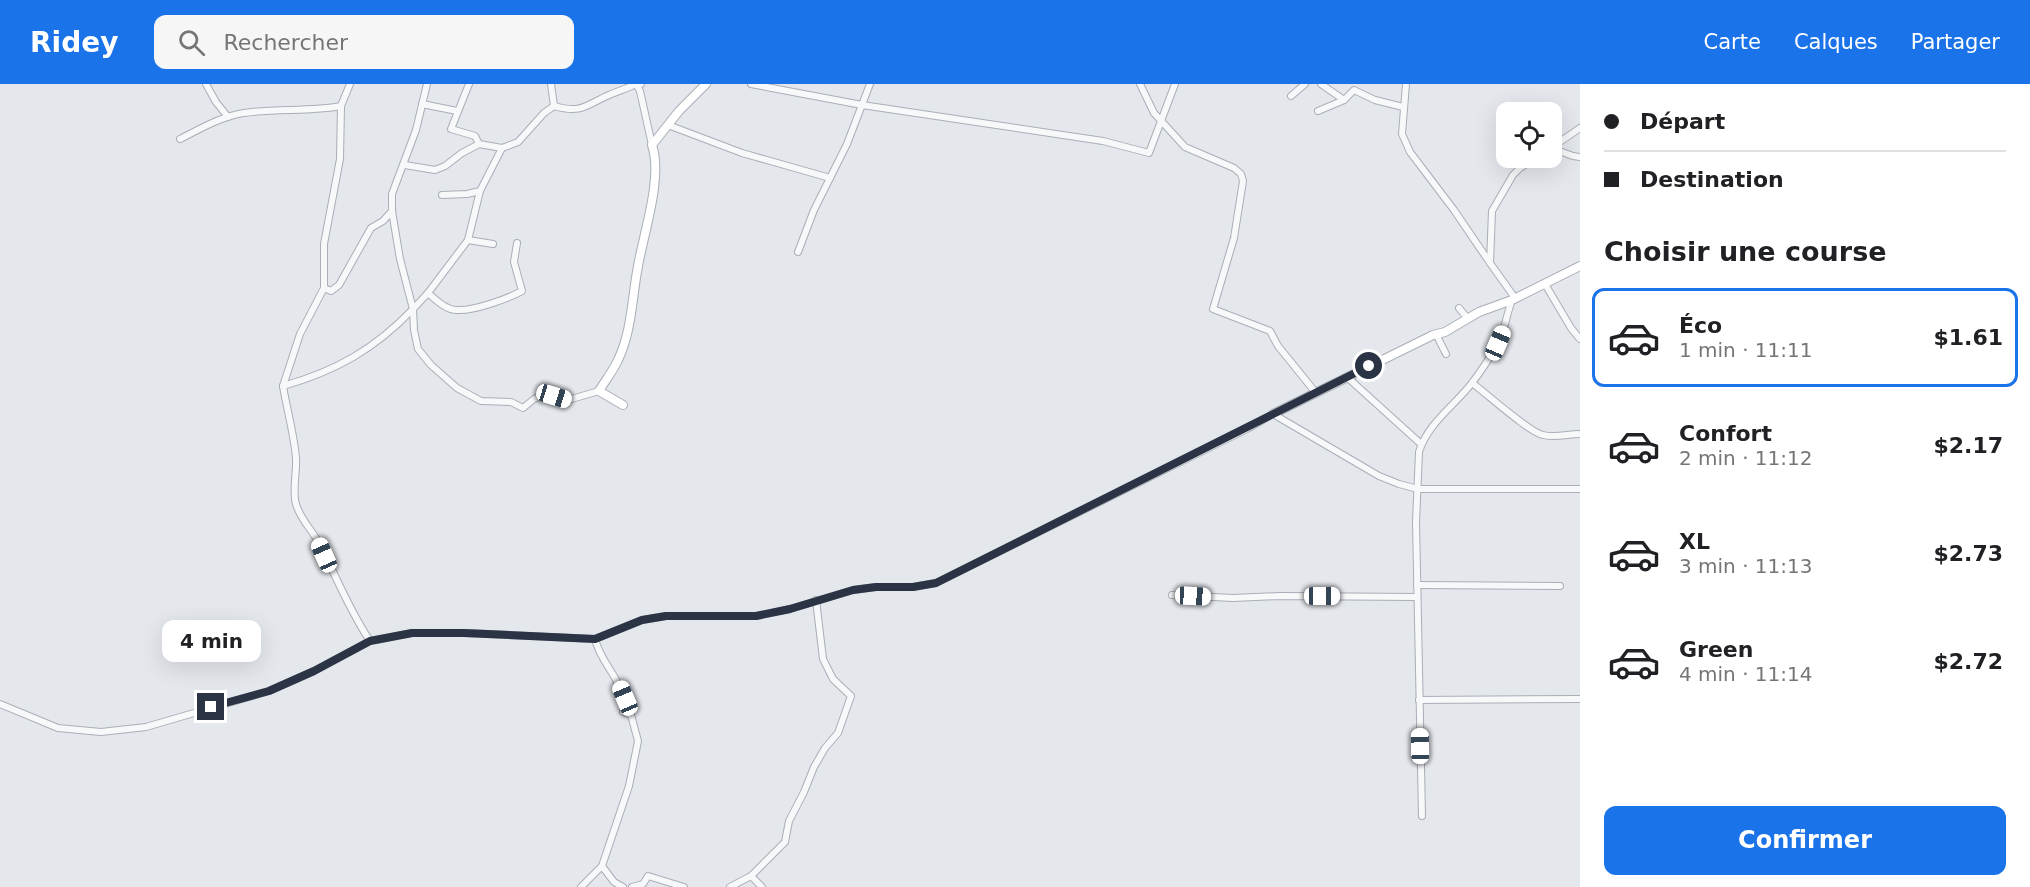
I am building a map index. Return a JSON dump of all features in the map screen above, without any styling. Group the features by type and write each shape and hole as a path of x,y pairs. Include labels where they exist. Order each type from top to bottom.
{"street":[{"path":"206,84 228,117"},
{"path":"350,84 342,106 340,159 324,244 324,288 300,334 283,386 287,414 294,438 295,503 318,542 355,618 370,641"},
{"path":"427,84 405,165 392,194 392,211 400,259 413,309 418,349 431,365 457,388 481,401 511,402 523,408 541,396 554,396 568,400 599,391 618,360 632,312 655,177 656,156 640,91 636,84"},
{"path":"469,84 451,129 475,136 479,144"},
{"path":"551,84 554,106"},
{"path":"405,165 435,170 479,144 502,148 518,142 544,113 554,106 583,109 609,95 641,84"},
{"path":"652,145 706,84"},
{"path":"751,84 862,105 1103,141 1149,153 1175,84"},
{"path":"798,252 814,210 870,84"},
{"path":"1140,84 1154,112 1185,147 1234,168 1241,174 1243,181 1234,238 1213,309 1270,331 1272,338 1316,393"},
{"path":"1291,96 1305,84"},
{"path":"1321,84 1344,100"},
{"path":"1406,84 1402,134 1410,152 1454,210 1514,299"},
{"path":"1318,111 1344,100 1354,90 1374,100 1403,107"},
{"path":"422,104 457,111"},
{"path":"180,139 228,117 243,113 299,109 323,110 342,106"},
{"path":"668,125 742,153 830,178"},
{"path":"1562,140 1580,128"},
{"path":"283,386 336,366 368,348 392,331 428,293 468,240 480,191 502,148"},
{"path":"1562,152 1580,157"},
{"path":"1491,263 1492,212 1513,175 1520,168"},
{"path":"442,195 480,191"},
{"path":"324,288 331,291 339,285 371,228 383,221 392,211"},
{"path":"468,240 493,243"},
{"path":"428,293 447,307 456,310 487,305 522,291 514,262 517,243"},
{"path":"0,704 58,728 100,732 146,727 269,691 314,671 370,641 412,633 595,639 650,618 756,616 790,609 853,590 876,587 913,587 936,583 1347,377 1436,334 1445,332 1479,312 1514,299 1580,266"},
{"path":"1545,284 1580,339"},
{"path":"1422,816 1416,522 1419,452 1421,444 1448,408 1472,383 1493,354 1514,299"},
{"path":"1459,308 1468,319"},
{"path":"1436,334 1446,354"},
{"path":"1347,377 1421,444"},
{"path":"1472,383 1533,432 1544,436 1580,434"},
{"path":"599,391 623,405"},
{"path":"1273,414 1379,476 1418,489 1580,489"},
{"path":"1417,585 1560,586"},
{"path":"1172,596 1417,597"},
{"path":"730,887 752,876 785,842 789,821 814,767 825,748 838,733 851,696 833,679 823,659 816,600"},
{"path":"580,887 602,866 629,786 638,741 631,715 623,712 625,698 616,677 597,648 595,639"},
{"path":"1419,700 1580,699"},
{"path":"602,866 614,882 623,887"},
{"path":"632,887 643,884 648,876 684,887"},
{"path":"752,876 762,887"}],"route":[{"path":"211,707 269,691 314,671 370,641 412,633 595,639 642,620 666,616 756,616 790,609 853,590 876,587 913,587 936,583 1369,366"}]}
